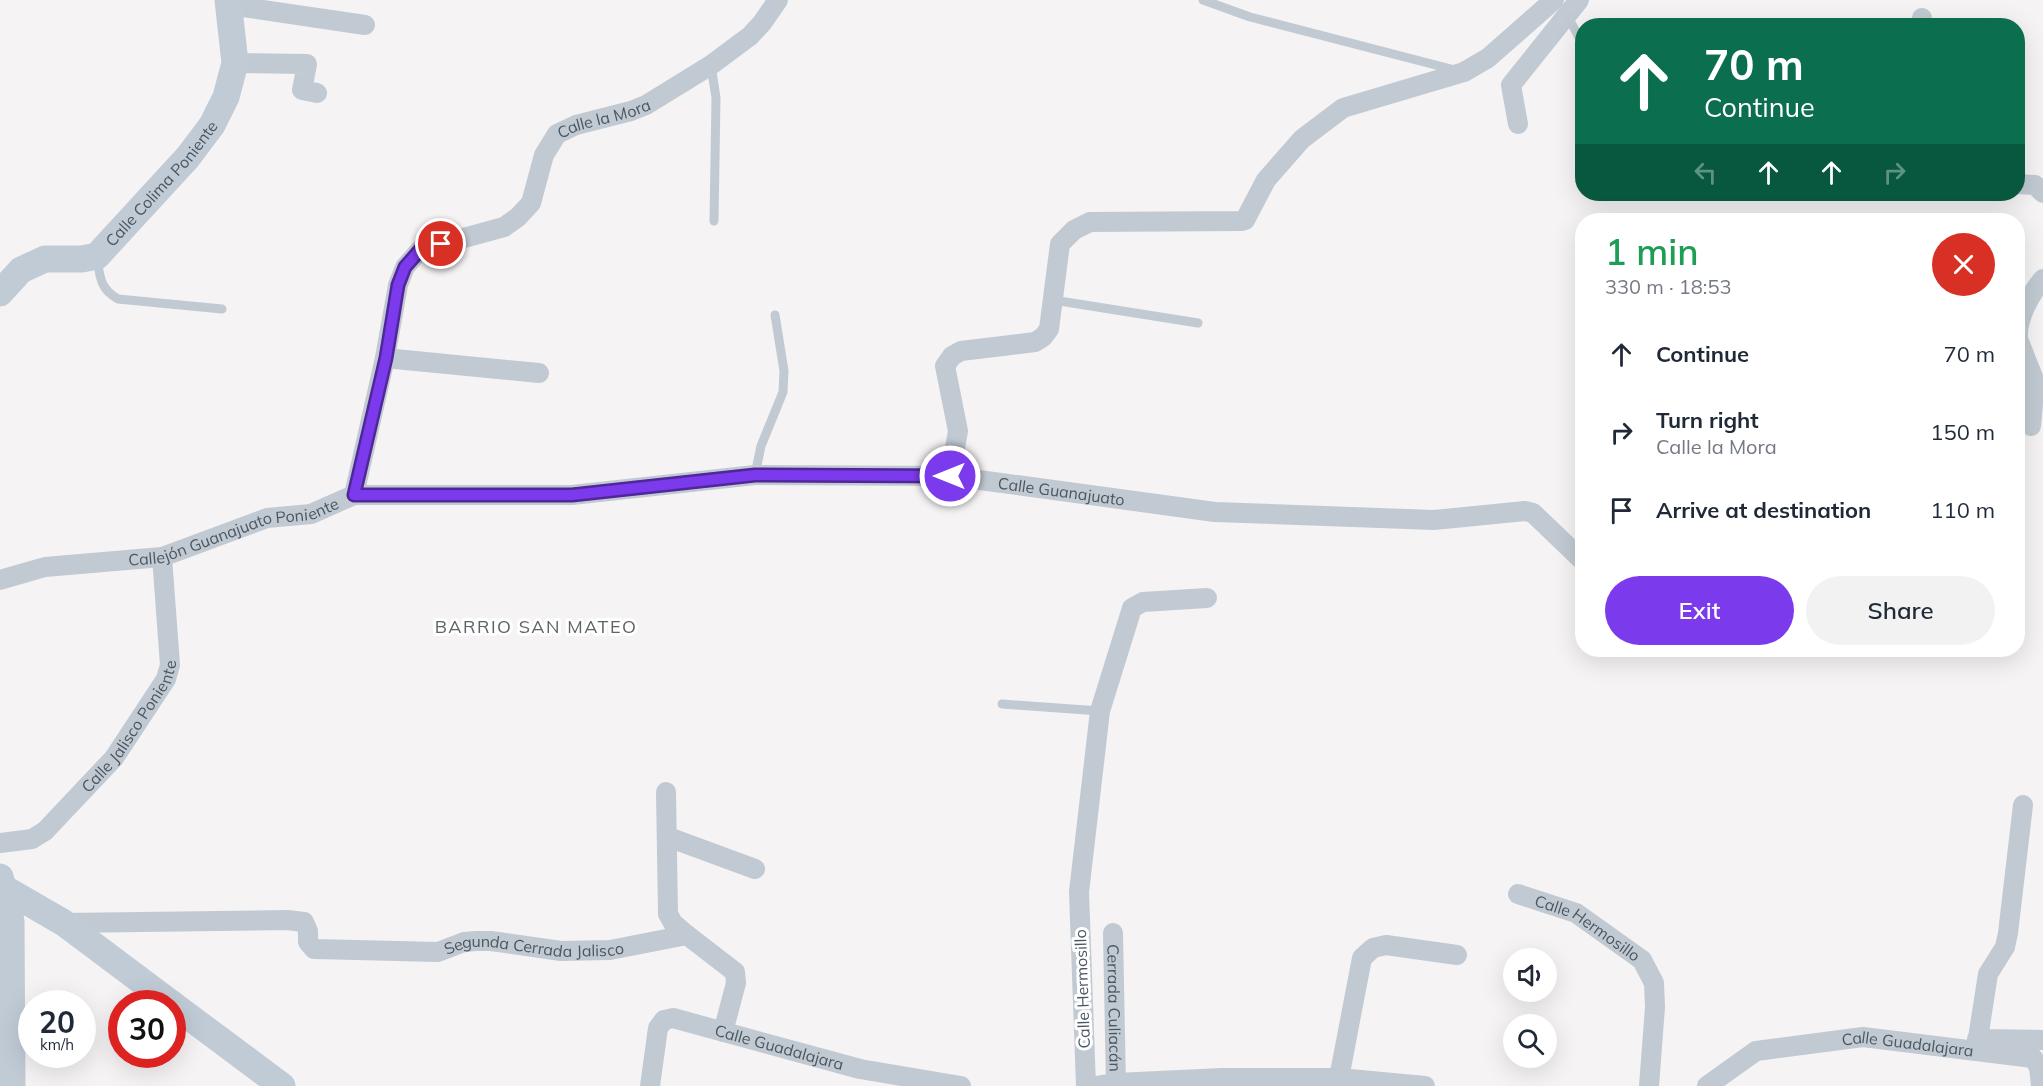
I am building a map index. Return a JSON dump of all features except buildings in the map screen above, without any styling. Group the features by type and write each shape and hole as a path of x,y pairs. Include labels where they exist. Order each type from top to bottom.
{"street":[{"name":"Calle la Mora","path":"354,495 386,358 398,285 405,267 420,250 504,227 518,217 531,203 544,154 557,134 576,125 646,105 711,65 750,36 778,0"},
{"path":"950,476 958,431 945,366 952,356 961,351 1035,342 1043,337 1049,328 1060,244 1074,230 1090,222 1241,221 1248,217 1266,180 1302,139 1344,108 1464,72 1488,58 1554,0"},
{"path":"228,2 365,25"},
{"name":"Calle Colima Poniente","path":"0,293 21,270 45,259 82,259 97,255 188,157 212,125 226,97 235,63 228,2"},
{"path":"1518,124 1511,85 1573,7"},
{"path":"235,63 307,64 302,90 317,93"},
{"path":"2025,184 2035,185 2043,193"},
{"path":"2025,311 2035,289 2043,279"},
{"path":"2025,356 2035,382 2030,431"},
{"path":"386,358 539,373"},
{"name":"Calle Guanajuato","path":"755,475 950,476 1215,512 1434,520 1525,511 1533,513 1575,553"},
{"name":"Callejón Guanajuato Poniente","path":"0,580 45,567 162,557 267,518 311,513 354,495 572,495 755,475"},
{"name":"Calle Jalisco Poniente","path":"0,843 32,839 45,831 114,758 166,679 170,665 162,557"},
{"name":"Calle Hermosillo","path":"1086,1086 1079,892 1100,711 1132,608 1143,602 1207,598"},
{"path":"666,792 668,914 673,923 735,972 736,983 723,1032"},
{"name":"Calle Guadalajara","path":"1707,1086 1755,1051 1852,1038 1976,1045 1988,974 2005,947 2008,933 2023,805"},
{"path":"668,837 755,870"},
{"path":"1,884 64,923 153,990"},
{"path":"1,884 11,922 8,1085"},
{"name":"Calle Hermosillo","path":"1518,894 1576,913 1642,960 1654,983 1655,1007 1649,1086"},
{"name":"Segunda Cerrada Jalisco","path":"64,923 287,920 304,922 308,931 308,942 314,949 438,952 464,942 483,941 561,951 610,950 687,934"},
{"name":"Cerrada Culiacán","path":"1113,933 1116,1084"},
{"path":"1339,1078 1362,958 1373,948 1386,945 1458,955"},
{"path":"186,1014 282,1086"},
{"name":"Calle Guadalajara","path":"650,1086 658,1028 664,1020 673,1018 859,1077 961,1086"},
{"path":"1976,1045 2043,1040"},
{"path":"1976,1045 2032,1058 2039,1068 2041,1086"},
{"path":"1096,1086 1339,1078 1425,1086"}],"lane":[{"path":"1203,0 1250,16 1464,72"},
{"path":"711,65 716,98 714,221"},
{"path":"97,255 104,287 107,293 118,299 222,309"},
{"path":"1053,300 1198,323"},
{"path":"755,475 761,446 783,392 784,371 774,315"},
{"path":"1002,704 1100,711"}],"district":[{"name":"BARRIO SAN MATEO","path":"536,627"}],"route":[{"path":"441,244 420,250 405,267 398,285 386,358 354,495 572,495 755,475 950,476"}]}
